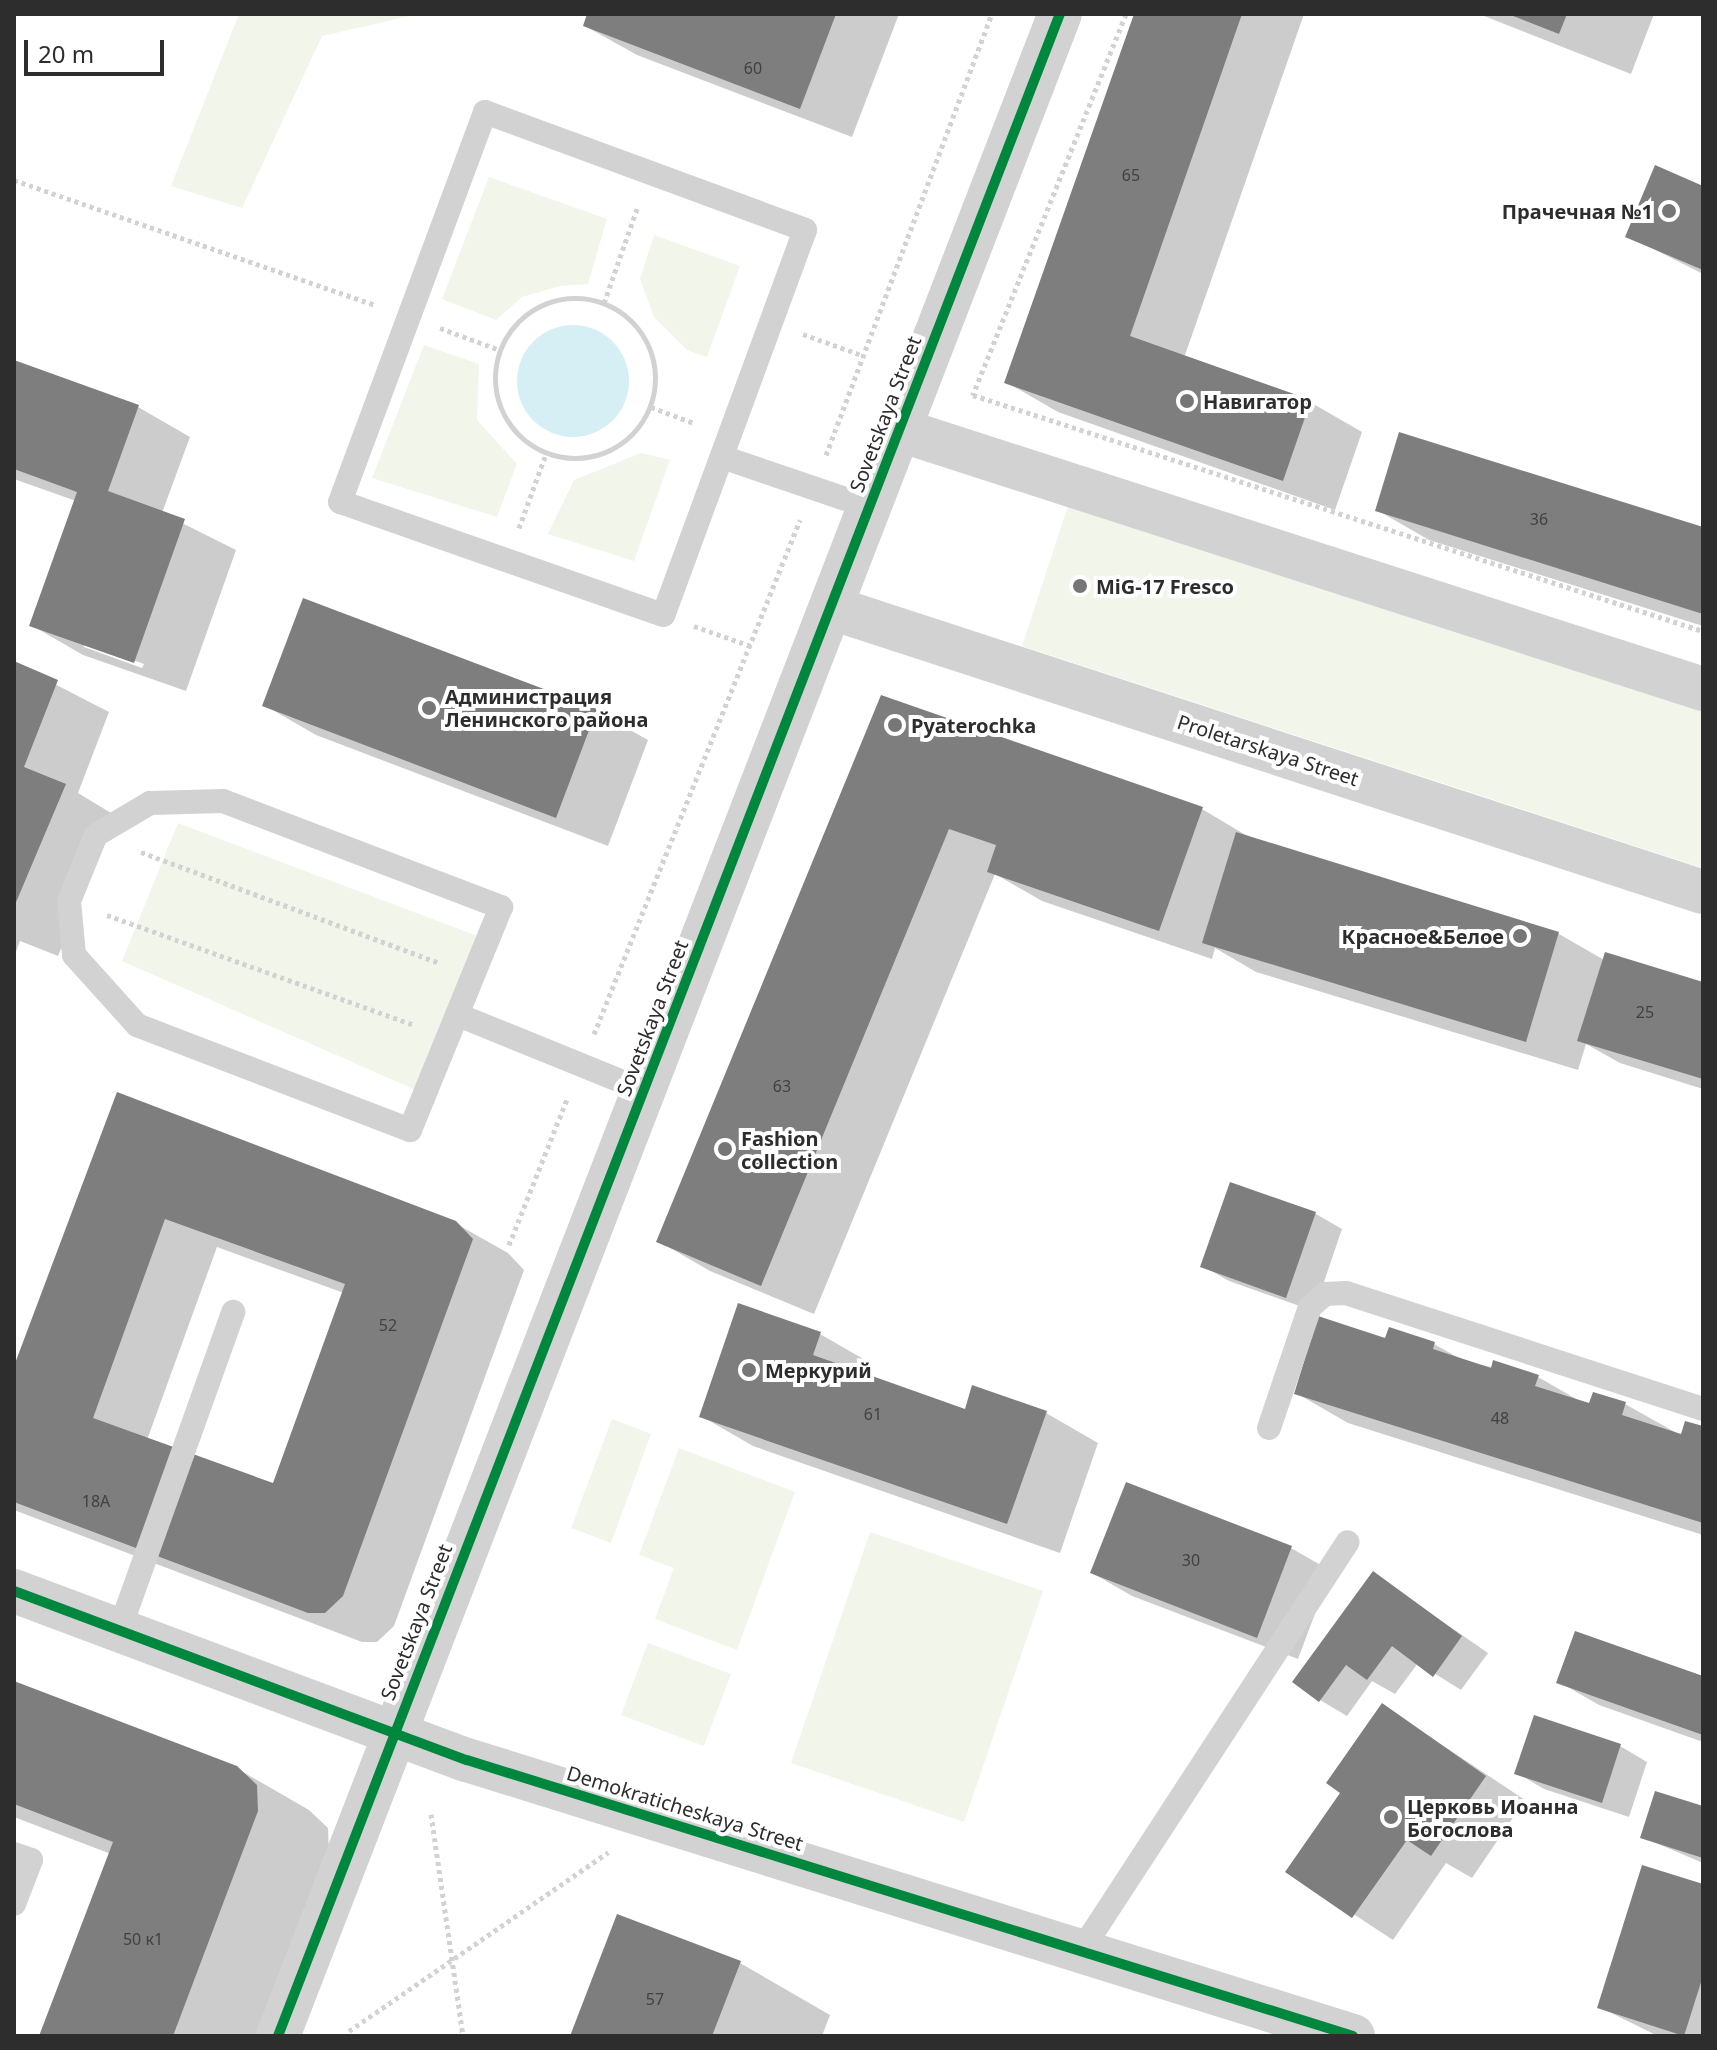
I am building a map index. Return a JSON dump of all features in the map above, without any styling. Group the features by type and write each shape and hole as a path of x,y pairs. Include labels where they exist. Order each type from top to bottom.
{"street":[{"name":"Sovetskaya Street","path":"278,2036 1060,14"},
{"path":"897,429 1703,689"},
{"name":"Proletarskaya Street","path":"832,608 1703,892"},
{"name":"Demokraticheskaya Street","path":"14,1591 393,1735 1353,2036"}],"lane":[{"path":"485,112 649,174 805,230 663,615 340,502 485,112"},
{"path":"725,446 813,488 869,507"},
{"path":"223,801 501,907 410,1130 137,1025 74,955 69,901 96,835 150,803 223,801"},
{"path":"453,1026 581,1066 643,1090"},
{"path":"1269,1428 1310,1307 1325,1294 1346,1293 1703,1409"},
{"path":"119,1631 233,1312"},
{"path":"1081,1951 1348,1542"},
{"path":"14,1854 31,1860 14,1904"}],"path":[{"path":"509,1245 813,488 992,14"},
{"path":"1126,14 973,395 1703,631"},
{"path":"604,303 649,174"},
{"path":"14,180 387,309"},
{"path":"573,297 604,303 630,318 649,345 656,374 651,407 635,433 608,453 578,459 546,454 519,437 501,412 495,380 500,350 516,323 543,304 573,297"},
{"path":"772,322 864,356"},
{"path":"651,407 725,446"},
{"path":"507,562 546,454"},
{"path":"663,615 751,646"},
{"path":"96,835 474,976"},
{"path":"69,901 453,1026"},
{"path":"431,1814 463,2036"},
{"path":"349,2031 609,1852"}],"shaded area":[{"path":"239,14 419,14 322,36 242,208 171,186"},
{"path":"489,177 607,219 588,284 560,286 522,297 496,320 442,299"},
{"path":"654,235 740,266 707,357 687,350 654,317 640,279"},
{"path":"424,345 479,364 477,420 517,464 497,517 372,478"},
{"path":"641,453 670,460 634,561 548,534 574,480"},
{"path":"1069,503 1703,710 1703,868 1022,646"},
{"path":"178,823 488,940 425,1094 122,961"},
{"path":"612,1419 651,1434 611,1543 571,1528"},
{"path":"679,1448 795,1492 737,1650 655,1619 674,1568 639,1555"},
{"path":"870,1532 1043,1591 964,1822 791,1763"},
{"path":"648,1643 731,1674 704,1746 621,1715"}],"water":[{"path":"573,325 595,329 613,341 625,359 629,381 625,403 613,421 595,433 573,437 551,433 533,421 521,403 517,381 521,359 533,341 551,329"}],"building":[{"path":"587,14 836,14 800,109 583,26"},
{"path":"1134,14 1242,14 1130,336 1311,400 1283,481 1004,383"},
{"path":"1508,14 1567,14 1559,34"},
{"name":"Прачечная №1","path":"1655,165 1703,186 1703,270 1625,237"},
{"path":"14,360 139,405 108,491 185,519 134,663 29,626 77,492 14,469"},
{"path":"1399,432 1703,527 1703,614 1375,511"},
{"name":"Администрация Ленинского района","path":"303,598 597,709 556,818 262,706"},
{"path":"14,661 58,680 24,767 66,784 14,907"},
{"path":"881,695 1203,807 1159,931 987,872 996,845 949,829 761,1286 656,1242"},
{"path":"1236,832 1559,932 1526,1042 1202,943"},
{"path":"1605,952 1703,982 1703,1079 1577,1041"},
{"path":"117,1092 456,1221 473,1239 343,1596 325,1613 308,1613 14,1502 14,1366","holes":["165,1219 345,1284 273,1483 93,1418"]},
{"path":"1230,1182 1316,1212 1286,1298 1200,1267"},
{"path":"738,1303 821,1332 813,1355 965,1409 972,1385 1047,1411 1007,1524 699,1417"},
{"path":"1318,1316 1385,1338 1389,1327 1435,1342 1433,1349 1491,1368 1493,1360 1539,1375 1535,1386 1589,1403 1593,1392 1626,1402 1622,1415 1681,1434 1685,1421 1703,1426 1703,1523 1294,1394"},
{"path":"1126,1482 1292,1546 1257,1638 1090,1573"},
{"path":"1373,1571 1462,1636 1433,1677 1392,1646 1367,1680 1346,1665 1319,1702 1292,1682"},
{"path":"1575,1631 1703,1676 1703,1735 1556,1683"},
{"path":"14,1681 237,1766 257,1785 258,1811 173,2036 39,2036 113,1842 14,1804"},
{"name":"Церковь Иоанна Богослова","path":"1382,1703 1486,1776 1431,1856 1407,1840 1352,1918 1285,1872 1340,1793 1326,1783"},
{"path":"1534,1715 1621,1744 1602,1803 1514,1774"},
{"path":"1655,1791 1703,1806 1703,1858 1640,1838"},
{"path":"1642,1865 1703,1884 1703,1976 1684,2036 1597,2008"},
{"path":"617,1914 741,1961 712,2036 570,2036"}],"cycle path":[{"path":"278,2036 1060,14"},
{"path":"14,1591 467,1760 1353,2036"}],"place":[{"name":"Прачечная №1","path":"1669,211"},
{"name":"Навигатор","path":"1187,401"},
{"name":"MiG-17 Fresco","path":"1080,586"},
{"name":"Администрация Ленинского района","path":"429,708"},
{"name":"Pyaterochka","path":"895,725"},
{"name":"Красное&Белое","path":"1520,936"},
{"name":"Fashion collection","path":"725,1149"},
{"name":"Меркурий","path":"749,1370"},
{"name":"Церковь Иоанна Богослова","path":"1391,1817"}]}
